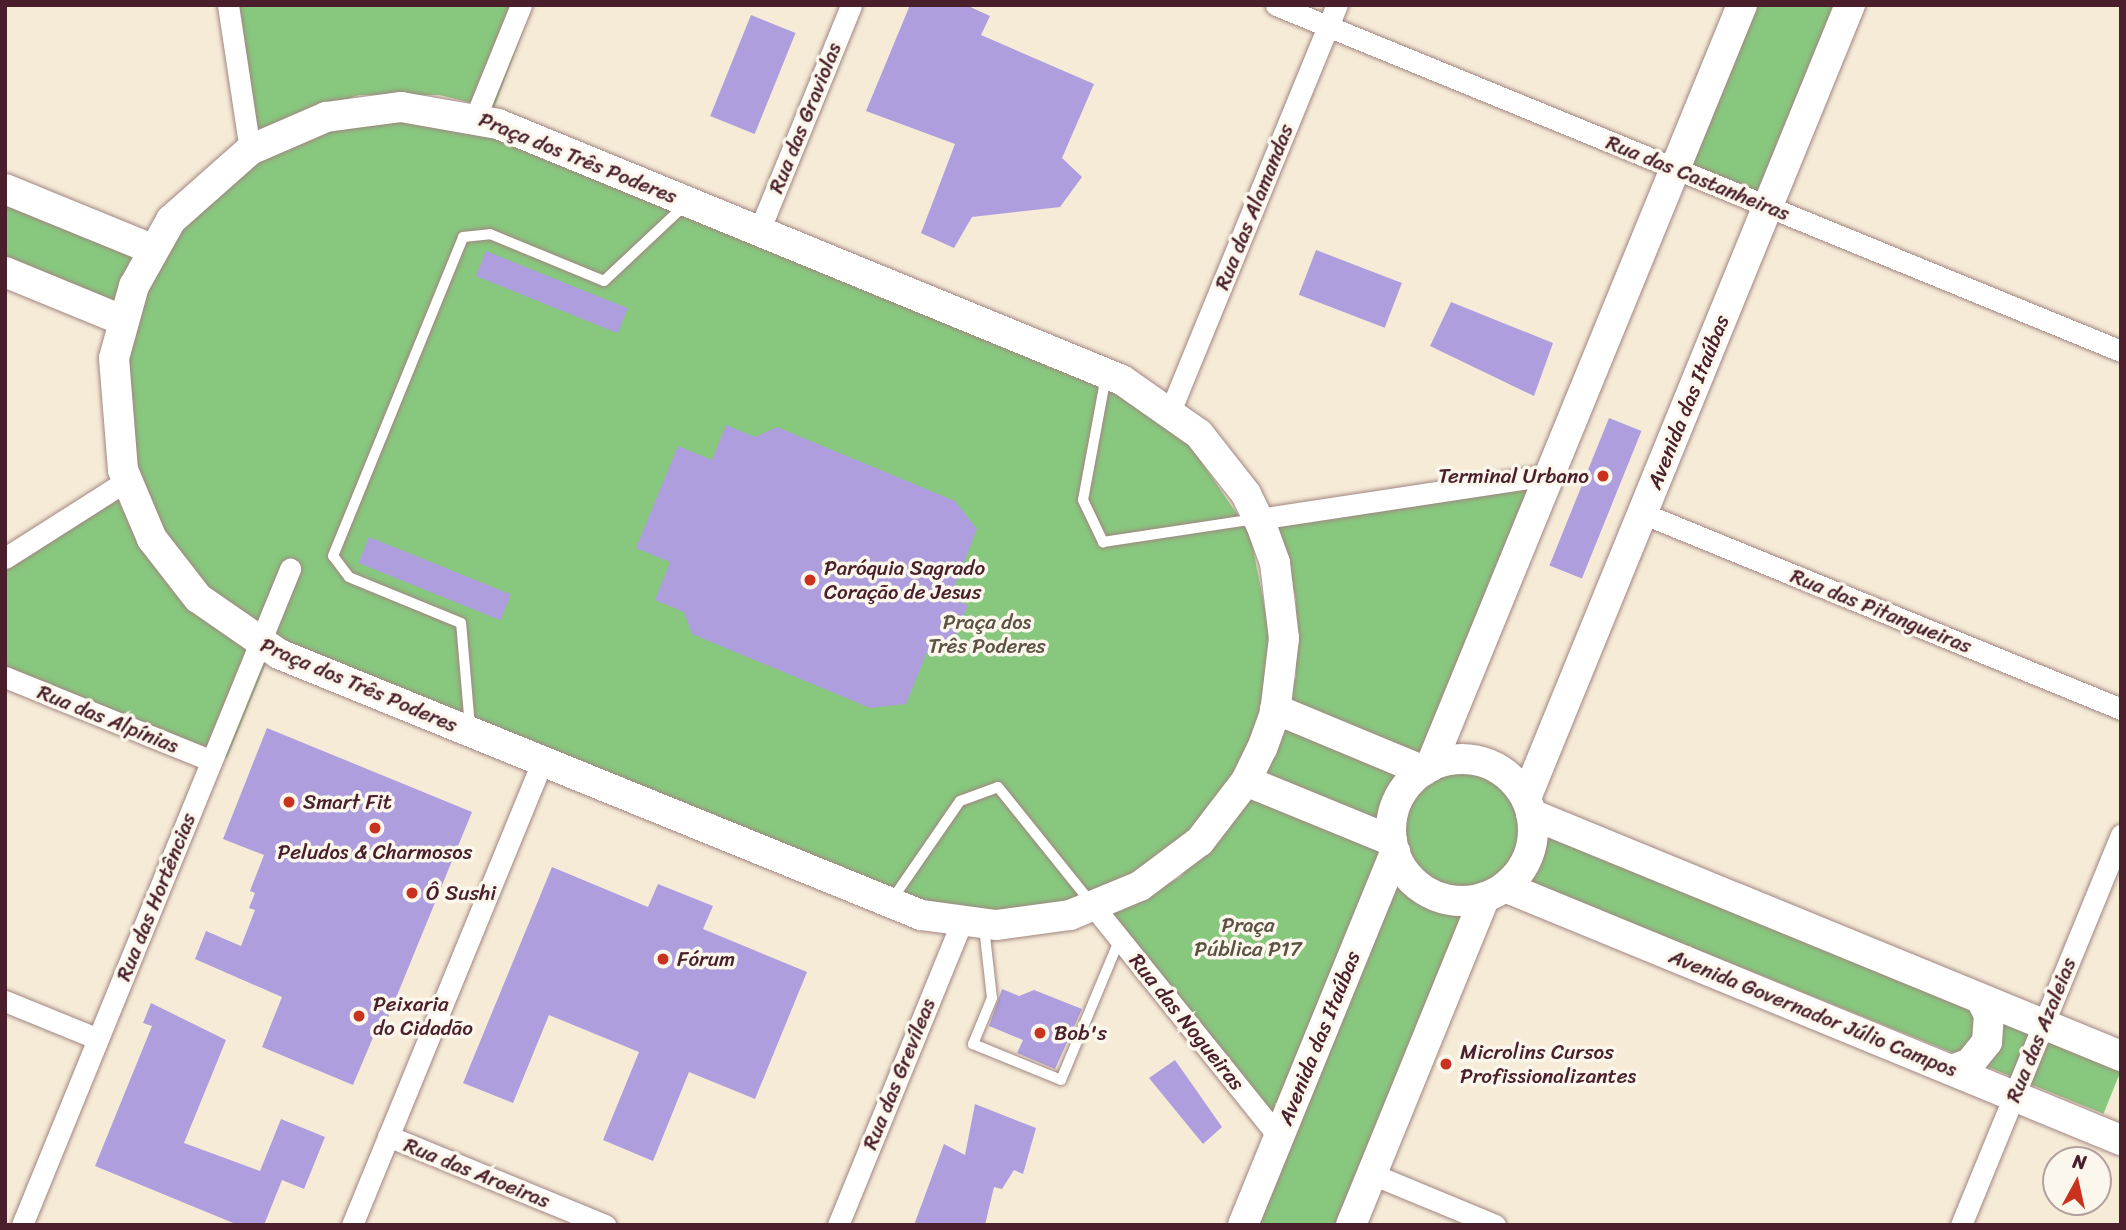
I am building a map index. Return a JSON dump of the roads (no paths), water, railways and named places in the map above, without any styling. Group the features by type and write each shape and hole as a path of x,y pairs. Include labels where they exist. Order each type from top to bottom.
{"main road":[{"path":"1394,847 1395,807 1427,769 1742,5"},
{"name":"Avenida das Itaúbas","path":"1528,806 1642,513 1850,5"},
{"name":"Praça dos Três Poderes","path":"426,108 475,117 1106,373 1171,409 1224,463 1258,519 1282,600 1284,638 1275,709 1246,781 1225,813 1171,866 1094,907 1034,922 972,923 889,904 542,762 260,644 217,614 173,570 127,481 113,396 122,320 152,249 196,192 250,150 290,129 363,109 426,108"},
{"path":"5,189 152,249"},
{"path":"5,272 122,320"},
{"path":"1275,709 1427,769 1458,760 1486,764 1510,778 1528,806 1529,855 1495,892 1351,1225"},
{"name":"Avenida Governador Júlio Campos","path":"1246,781 1394,847 1426,891 1452,900 1495,892 1952,1070 2121,1139"},
{"path":"1528,806 2121,1056"},
{"name":"Avenida das Itaúbas","path":"1243,1225 1394,847"},
{"path":"1952,1070 1970,1063 1987,1042 1989,1015 1981,999"}],"street":[{"path":"228,5 250,150"},
{"path":"475,117 521,5"},
{"name":"Rua das Graviolas","path":"759,231 851,5"},
{"name":"Rua das Castanheiras","path":"1276,5 2121,351"},
{"name":"Rua das Alamandas","path":"1171,409 1337,5"},
{"path":"1258,519 1549,475"},
{"path":"5,558 127,481"},
{"name":"Rua das Pitangueiras","path":"1642,513 2121,709"},
{"name":"Rua das Hortências","path":"22,1225 290,569"},
{"name":"Rua das Alpínias","path":"5,677 212,761"},
{"path":"352,1225 542,762"},
{"name":"Rua das Azaleias","path":"1961,1225 2121,835"},
{"name":"Rua das Nogueiras","path":"1094,907 1279,1136"},
{"name":"Rua das Grevíleas","path":"838,1225 972,923"},
{"path":"5,1001 98,1039"},
{"name":"Rua das Aroeiras","path":"388,1136 605,1225"},
{"path":"1372,1174 1495,1225"}],"lane":[{"path":"471,732 461,623 349,578 332,556 463,237 490,234 604,281 688,202"},
{"path":"1106,373 1083,500 1103,542 1258,519"},
{"path":"889,904 960,801 998,787 1094,907"},
{"path":"972,923 992,998 973,1044 1061,1080 1119,938"}],"place":[{"name":"Terminal Urbano","path":"1603,476"},
{"name":"Paróquia Sagrado Coração de Jesus","path":"810,580"},
{"name":"Smart Fit","path":"289,802"},
{"name":"Peludos & Charmosos","path":"375,828"},
{"name":"Ô Sushi","path":"412,893"},
{"name":"Fórum","path":"663,959"},
{"name":"Peixaria do Cidadão","path":"359,1016"},
{"name":"Bob's","path":"1040,1033"},
{"name":"Microlins Cursos Profissionalizantes","path":"1446,1064"}],"park label":[{"name":"Praça Pública P17","path":"1248,937"}]}
